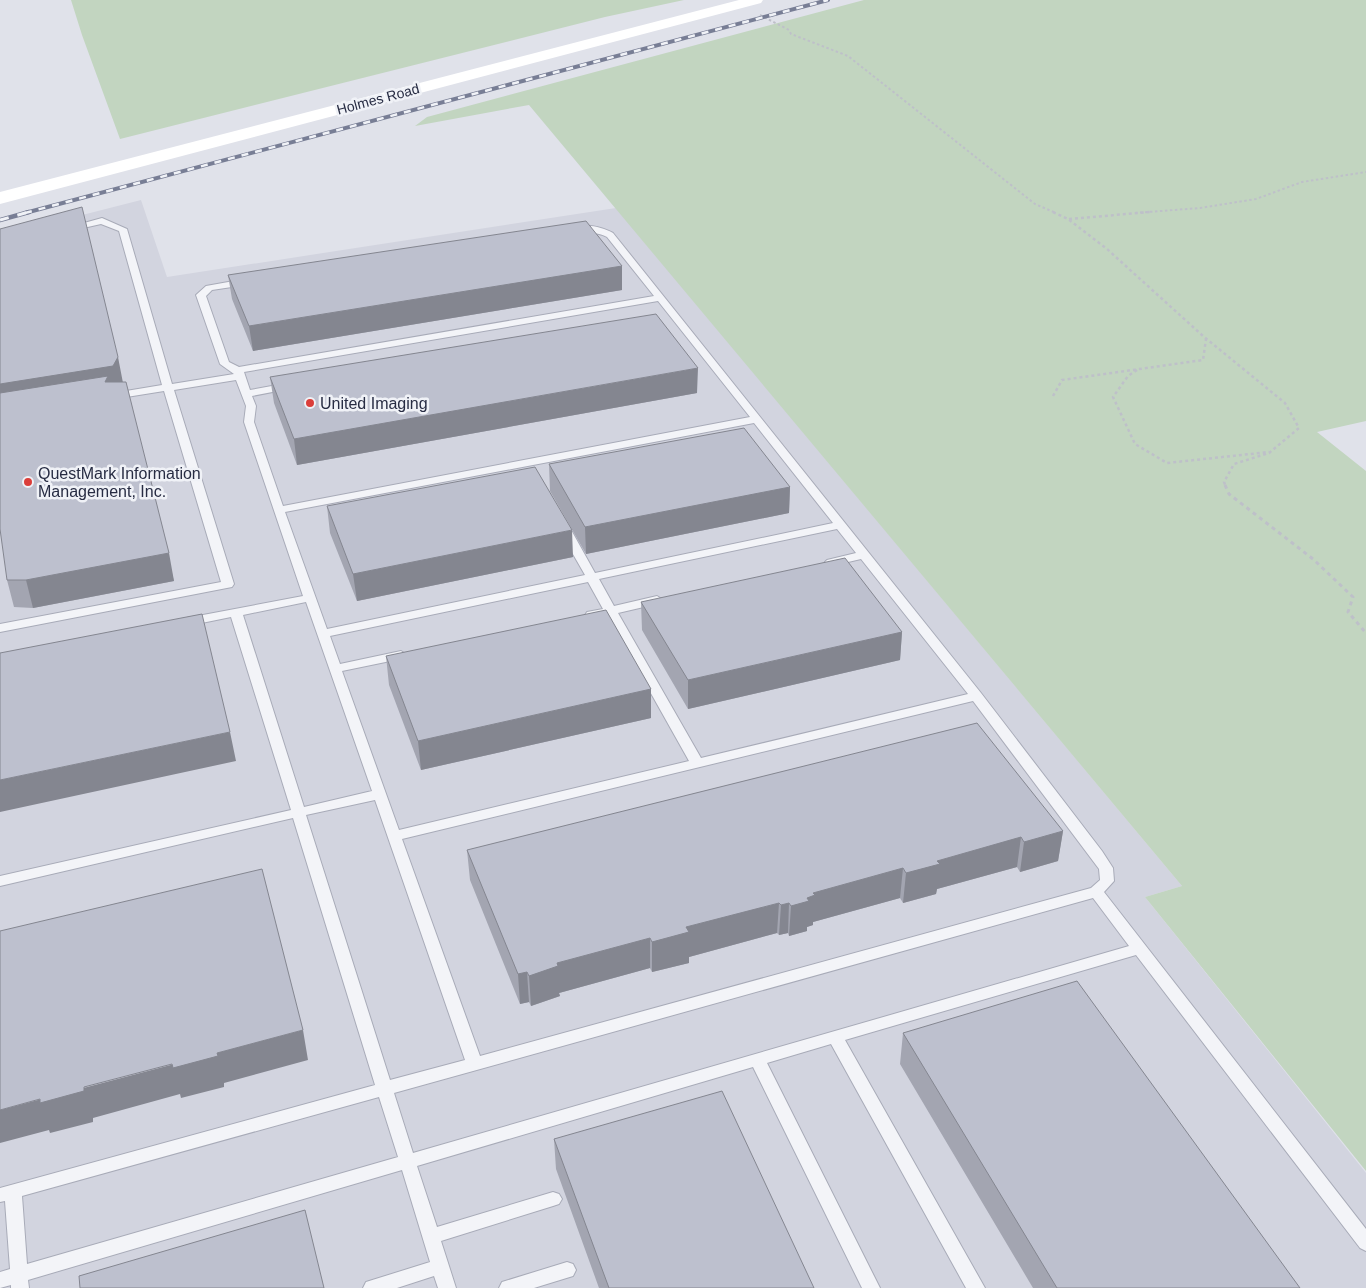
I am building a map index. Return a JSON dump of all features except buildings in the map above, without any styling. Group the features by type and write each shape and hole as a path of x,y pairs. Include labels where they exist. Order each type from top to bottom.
{"main road":[{"name":"Holmes Road","path":"0,188 729,3 756,0"},
{"name":"Holmes Road","path":"0,198 729,3"}],"lane":[{"path":"0,628 228,584 168,387 123,229 102,221 61,231"},
{"path":"19,1281 6,1193 1096,892 1107,880 1106,868 976,696 757,419 673,321 660,298 605,231 592,229 564,232"},
{"path":"255,280 209,288 201,295 225,364 239,373 251,406 249,422 474,1064"},
{"path":"103,398 660,298"},
{"path":"246,394 295,385"},
{"path":"279,510 530,467 757,419"},
{"path":"560,520 697,763"},
{"path":"322,634 839,525"},
{"path":"816,566 864,555"},
{"path":"170,626 310,598"},
{"path":"583,617 670,598"},
{"path":"236,612 447,1288"},
{"path":"335,669 411,653"},
{"path":"394,836 976,696"},
{"path":"0,881 379,794"},
{"path":"1096,892 1366,1243"},
{"path":"0,1280 19,1281 408,1161 1140,948"},
{"path":"835,1036 976,1288"},
{"path":"756,1059 871,1288"},
{"path":"431,1236 553,1199"},
{"path":"372,1288 441,1266"},
{"path":"508,1288 567,1270"}],"path":[{"path":"729,3 759,14 789,30 791,34 848,56 1035,204 1068,219 1107,248 1206,339 1285,402 1299,428 1272,451 1234,464 1224,482 1230,494 1313,559 1353,597 1348,612 1366,633"},
{"path":"1068,219 1200,208 1256,199 1302,182 1366,172"},
{"path":"1053,396 1062,380 1204,360 1206,339"},
{"path":"1137,370 1128,376 1113,397 1135,444 1166,463 1272,451"}],"shaded area":[{"path":"141,200 167,277 616,208 1182,886 1145,897 1366,1173 1366,1288 0,1288 0,236"}],"green space":[{"path":"71,0 684,0 605,17 120,139"},
{"path":"864,0 1366,0 1366,421 1317,432 1366,471 1366,1171 1145,897 1182,886 529,105 415,126 427,117"}],"railway":[{"path":"25,213 828,0"},
{"path":"0,220 29,212"}],"place":[{"name":"United Imaging","path":"310,403"},
{"name":"QuestMark Information Management, Inc.","path":"28,482"}]}
